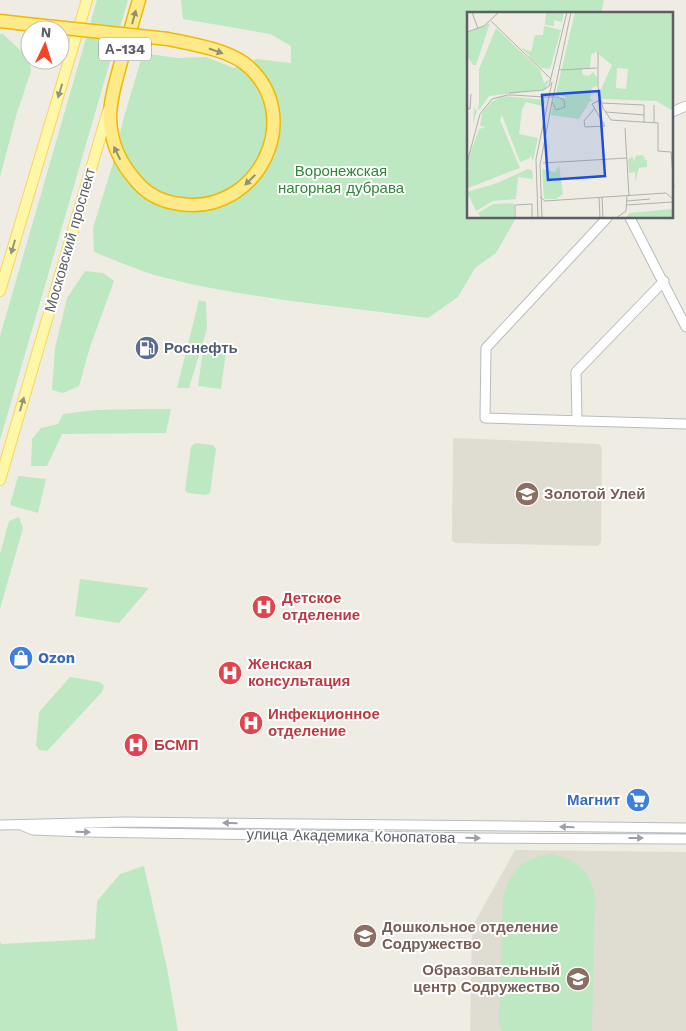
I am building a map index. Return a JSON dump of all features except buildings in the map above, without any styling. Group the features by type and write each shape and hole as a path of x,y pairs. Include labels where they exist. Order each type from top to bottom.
{"highway":[{"name":"Московский проспект","path":"112,98 138,0"},
{"path":"0,21 168,39 193,44 243,62 260,80 272,107 273,122 265,159 250,181 227,197 200,205 169,203 155,198 143,189 118,155 111,133 112,98"}],"main road":[{"path":"0,291 83,5 87,0"},
{"name":"Московский проспект","path":"0,480 112,98"}],"street":[{"path":"674,111 686,106"},
{"path":"606,219 486,348 484,418 686,424"},
{"path":"631,219 686,327"},
{"path":"578,421 576,372 664,281"},
{"name":"улица Академика Конопатова","path":"0,825 125,822 686,828"},
{"name":"улица Академика Конопатова","path":"18,824 33,830 84,832 686,839"}],"shaded area":[{"name":"Золотой Улей","path":"454,438 599,444 602,448 601,542 598,546 456,543 452,541"},
{"name":"Образовательный центр Содружество","path":"515,850 686,852 686,1031 470,1031 472,927"}],"green space":[{"path":"97,0 128,0 0,440 0,336"},
{"name":"Воронежская нагорная дубрава","path":"181,0 604,0 601,12 467,12 467,219 515,219 496,253 475,268 458,297 428,318 225,291 158,276 94,252 93,228 143,53 177,58 206,57 234,68 256,59 291,63 291,46 270,34 183,19"},
{"path":"0,34 3,34 20,50 20,70 31,71 16,116 0,177"},
{"path":"85,271 103,273 114,281 90,347 79,386 63,393 52,390 55,348 67,298"},
{"path":"199,300 206,302 207,329 189,388 177,388"},
{"path":"203,349 226,352 221,389 198,386"},
{"path":"171,409 166,433 62,434 47,466 31,466 32,439 41,428 58,424 63,414 96,410"},
{"path":"195,443 213,445 216,449 210,493 206,495 188,493 185,490 191,447"},
{"path":"18,476 46,479 38,513 10,505"},
{"path":"19,517 23,528 0,609 0,554 9,521"},
{"path":"80,579 149,588 119,623 75,616"},
{"path":"70,677 100,682 104,686 102,692 47,751 39,750 36,745 39,712"},
{"path":"552,854 569,860 580,867 589,877 595,893 591,1031 502,1031 499,1023 503,897 510,879 520,866 533,858"},
{"path":"144,866 167,968 178,1031 0,1031 0,942 2,944 95,939 97,901 120,874"}],"place":[{"name":"Роснефть","path":"147,348"},
{"name":"Золотой Улей","path":"527,494"},
{"name":"Детское отделение","path":"264,607"},
{"name":"Ozon","path":"21,658"},
{"name":"Женская консультация","path":"230,673"},
{"name":"Инфекционное отделение","path":"251,723"},
{"name":"БСМП","path":"136,745"},
{"name":"Магнит","path":"638,800"},
{"name":"Дошкольное отделение Содружество","path":"365,936"},
{"name":"Образовательный центр Содружество","path":"578,979"}]}
